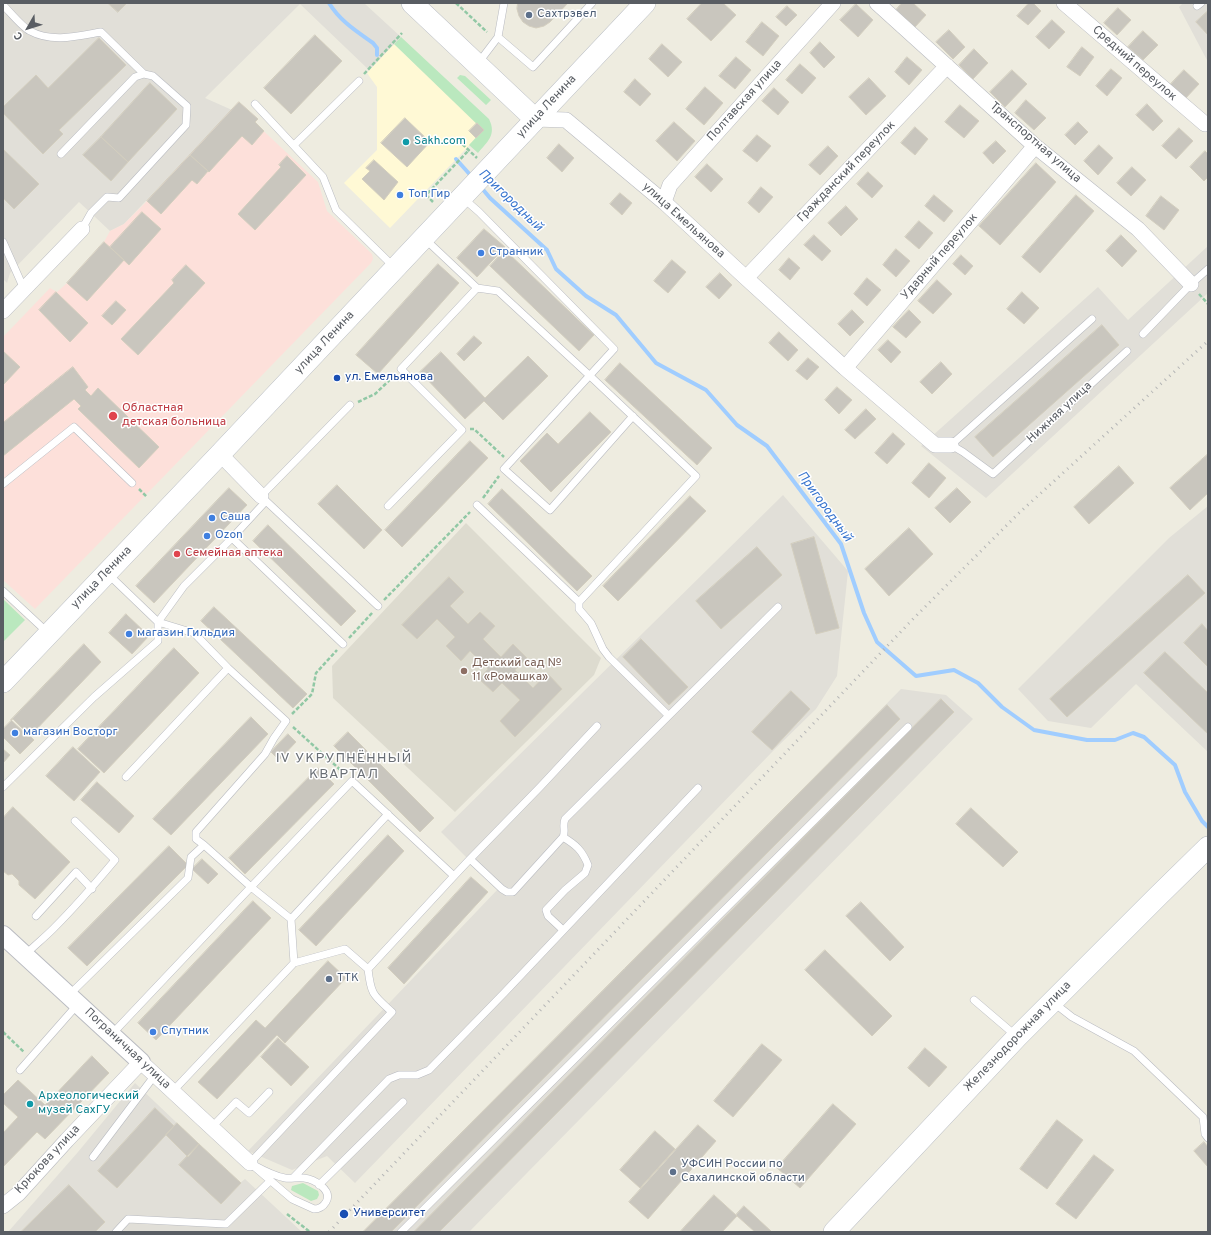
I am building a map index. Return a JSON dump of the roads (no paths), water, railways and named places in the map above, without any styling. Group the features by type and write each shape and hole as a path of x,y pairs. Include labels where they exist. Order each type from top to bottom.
{"main road":[{"path":"412,3 535,119"},
{"name":"улица Ленина","path":"3,682 466,194 482,166 535,119 645,3"},
{"name":"Железнодорожная улица","path":"834,1232 1017,1037 1204,851"}],"street":[{"name":"Полтавская улица","path":"664,202 670,185 833,3"},
{"name":"Транспортная улица","path":"877,3 1035,146 1138,228 1191,284"},
{"name":"Средний переулок","path":"1064,3 1204,124"},
{"name":"Гражданский переулок","path":"746,278 947,66"},
{"name":"улица Емельянова","path":"535,119 566,120 664,202 845,368 935,445 951,445"},
{"name":"Ударный переулок","path":"845,368 1035,146"},
{"path":"3,310 82,229"},
{"path":"220,454 264,498"},
{"name":"Пограничная улица","path":"3,935 250,1163"},
{"name":"Крюкова улица","path":"3,1206 18,1194 141,1062"}],"lane":[{"path":"477,65 498,37 504,3"},
{"path":"498,37 533,68 592,3"},
{"path":"3,5 30,31 50,38 69,38 101,32 144,74"},
{"path":"61,154 135,77 144,74 153,76 187,106 186,125 119,198 107,197 91,213 82,229"},
{"path":"294,144 359,81"},
{"path":"255,104 294,144 323,177 336,210 396,268"},
{"path":"466,194 479,212 614,349 504,469 550,510 633,416"},
{"path":"424,238 477,288 498,291 696,476 579,602 579,609 591,623 603,649 609,657 668,715"},
{"path":"3,242 24,289"},
{"path":"1143,334 1191,284 1208,269"},
{"path":"388,506 462,430 401,369 477,288"},
{"path":"951,445 1092,319"},
{"name":"Нижняя улица","path":"951,445 993,474 1127,351"},
{"path":"3,787 94,697 158,641 158,622 184,586 232,538 264,498 350,405"},
{"path":"3,484 74,427 132,483"},
{"path":"264,498 378,606"},
{"path":"477,505 579,602"},
{"path":"232,538 343,644"},
{"path":"106,573 158,622 194,633 228,668 286,721 265,754 196,832 196,839 251,887 291,919"},
{"path":"3,591 49,634"},
{"path":"470,859 502,889 507,892 513,892 563,837 563,826 565,819 778,607"},
{"path":"126,777 228,668"},
{"path":"368,969 470,859 597,726"},
{"path":"401,1232 908,727"},
{"path":"112,1034 352,781 454,876"},
{"path":"293,1178 389,1079 398,1074 417,1075 429,1070 698,788"},
{"path":"294,963 291,919 388,814"},
{"path":"25,955 92,889 115,860 75,821"},
{"path":"563,837 577,845 585,857 588,865 585,873 565,890 546,910 548,916 563,930"},
{"path":"20,1070 74,999 188,878 191,856 204,845"},
{"path":"36,916 76,872 92,889"},
{"path":"173,1091 294,963 344,949 368,969 370,986 373,993 392,1012 250,1163"},
{"path":"974,1000 1017,1037"},
{"path":"1052,1002 1072,1017 1134,1051 1203,1117 1205,1134 1208,1138"},
{"path":"93,1157 156,1075"},
{"path":"212,1128 236,1102 248,1113 269,1092"},
{"path":"320,1185 403,1102"},
{"path":"250,1163 272,1174 285,1178 304,1178 320,1185 328,1194 328,1200 323,1206 314,1209 292,1199 250,1163"},
{"path":"116,1232 128,1219 226,1224 270,1181"}],"waterway":[{"name":"Пригородный","path":"329,3 343,20 373,43 377,48 377,55"},
{"name":"Пригородный","path":"456,159 473,178"},
{"name":"Пригородный","path":"480,186 490,198 547,250 556,269 586,296 616,315 656,363 706,390 737,425 767,446 841,544 864,613 877,642 916,676 954,670 978,683 1002,707 1034,730 1087,740 1115,740 1133,733 1144,737 1175,765 1185,792 1202,821 1208,827"}],"railway":[{"path":"329,1232 913,619 1019,513 1208,341"}],"place":[{"name":"Сахтрэвел","path":"529,15"},
{"name":"Sakh.com","path":"406,142"},
{"name":"Топ Гир","path":"400,195"},
{"name":"Странник","path":"481,253"},
{"name":"ул. Емельянова","path":"337,378"},
{"name":"Областная детская больница","path":"113,416"},
{"name":"Саша","path":"212,518"},
{"name":"Ozon","path":"207,536"},
{"name":"Семейная аптека","path":"177,554"},
{"name":"магазин Гильдия","path":"129,634"},
{"name":"Детский сад № 11 «Ромашка»","path":"464,671"},
{"name":"магазин Восторг","path":"15,733"},
{"name":"ТТК","path":"329,979"},
{"name":"Спутник","path":"153,1032"},
{"name":"Археологический музей СахГУ","path":"30,1104"},
{"name":"УФСИН России по Сахалинской области","path":"673,1172"},
{"name":"Университет","path":"344,1214"}],"district":[{"name":"IV УКРУПНЁННЫЙ КВАРТАЛ","path":"344,768"}]}
